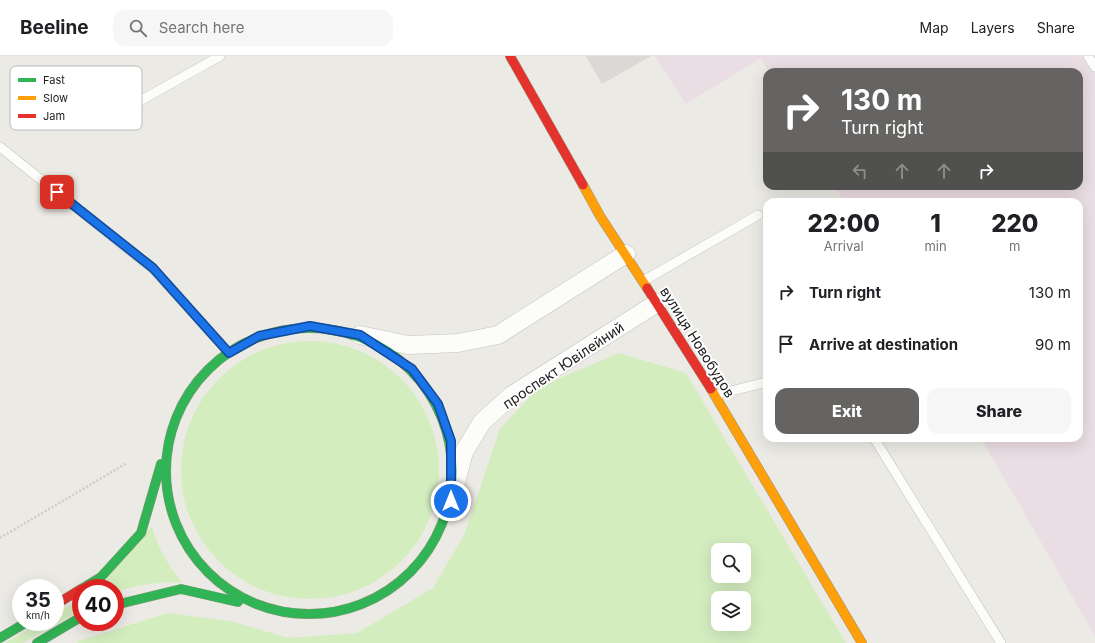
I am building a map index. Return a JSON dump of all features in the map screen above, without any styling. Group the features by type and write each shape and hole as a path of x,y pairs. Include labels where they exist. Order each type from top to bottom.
{"street":[{"name":"вулиця Новобудов","path":"510,56 600,216 626,254 715,395 862,643"},
{"name":"проспект Ювілейний","path":"98,579 141,533 168,437 190,389 215,361 259,336 310,326 408,345 458,343 498,334 626,254"},
{"name":"проспект Ювілейний","path":"124,604 181,589 272,610 315,615 365,604 408,576 429,551 451,501 464,452 482,422 512,395 657,303"},
{"name":"проспект Ювілейний","path":"360,335 412,369 438,404 451,441 451,501"},
{"name":"проспект Ювілейний","path":"168,437 165,470 172,516 195,560 217,582 272,610"},
{"path":"37,643 72,622"},
{"path":"0,638 12,631"}],"lane":[{"path":"142,100 220,56"},
{"path":"1088,56 1095,67"},
{"path":"0,147 153,268 229,353"},
{"path":"643,281 758,215"},
{"path":"715,395 763,383"},
{"path":"876,442 1001,643"}],"path":[{"path":"0,538 127,463"}],"shaded area":[{"path":"586,56 651,56 602,84"},
{"path":"655,56 1095,56 1095,636 983,442 1083,442 1083,198 842,198 837,190 1083,190 1083,68 767,68 761,58 686,104"}],"green space":[{"path":"310,341 335,344 371,356 392,370 410,388 424,409 429,421 436,445 439,470 436,495 424,531 410,552 392,570 371,584 359,589 335,596 310,599 285,596 249,584 228,570 210,552 196,531 191,519 184,495 181,470 184,445 196,409 210,388 228,370 249,356 261,351 285,344"},
{"path":"619,353 686,373 846,643 77,643 79,641 111,631 124,631 124,627 168,613 230,621 289,638 357,633 433,588 464,535 500,429 539,387"},
{"path":"152,526 164,556 182,582 148,584 124,589 124,579 106,579"},
{"path":"72,604 72,615 64,620 64,609"},
{"path":"26,631 44,631 23,643 5,643"}],"traffic: fast":[{"path":"309,328 337,331 364,339 389,352 400,360 420,380 435,404 446,429 452,471 449,499 441,526 428,551 420,562 400,582 376,597 351,608 309,614 281,611 254,603 229,590 218,582 198,562 183,538 172,513 166,471 169,443 177,416 190,391 198,380 218,360 242,345 267,334 309,328"},
{"path":"98,579 141,533 161,464"},
{"path":"124,603 181,589 238,602"},
{"path":"37,643 72,622"},
{"path":"0,638 12,631"}],"traffic: slow":[{"path":"583,185 600,216 647,288"},
{"path":"711,389 862,643"}],"traffic: jam":[{"path":"510,56 583,185"},
{"path":"647,288 711,389"},
{"path":"64,599 72,595"}],"route":[{"path":"57,192 153,268 229,353 259,336 310,326 360,335 412,369 438,404 451,441 451,501"}]}
